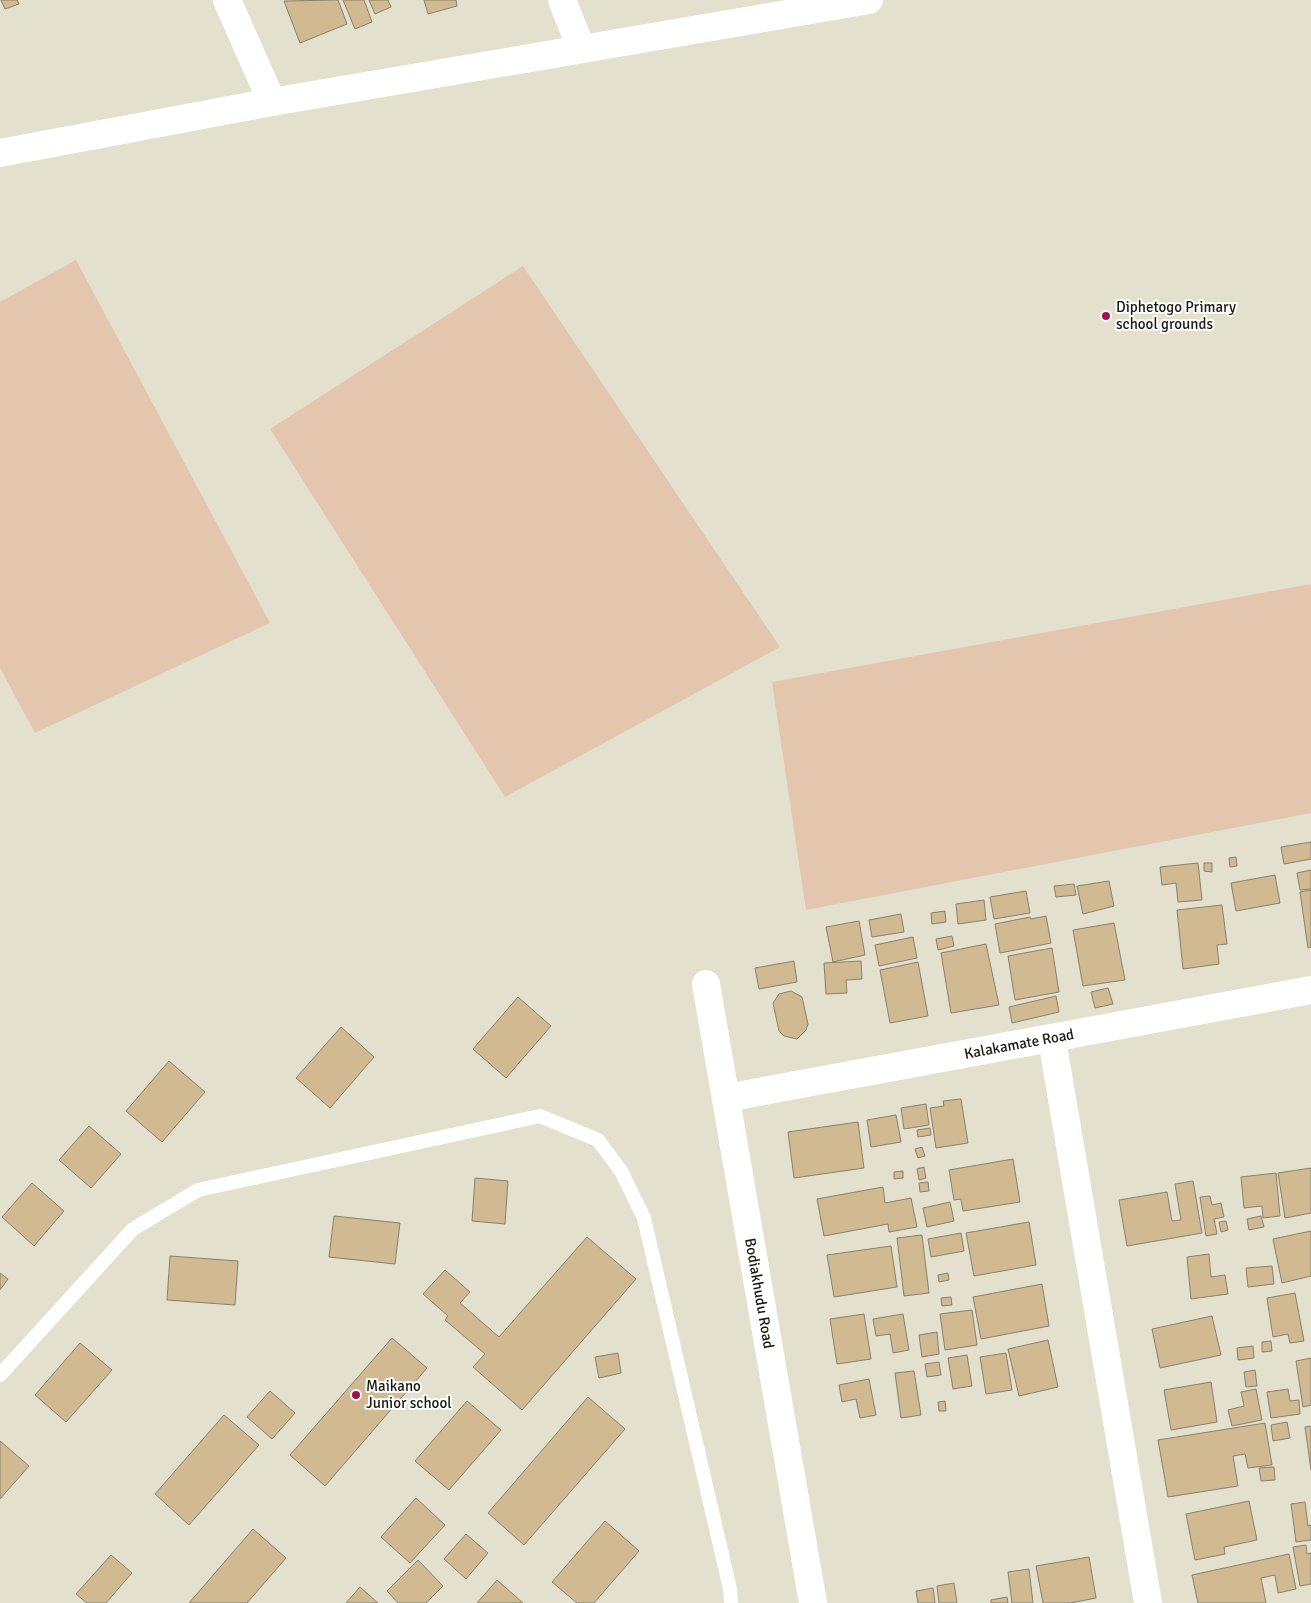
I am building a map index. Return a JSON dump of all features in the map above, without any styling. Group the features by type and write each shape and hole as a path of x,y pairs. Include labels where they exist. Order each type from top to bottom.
{"street":[{"path":"227,0 272,102"},
{"path":"562,0 581,48"},
{"path":"0,153 272,102 869,0"},
{"name":"Bodiakhudu Road","path":"706,984 813,1603"},
{"name":"Kalakamate Road","path":"726,1098 1052,1040 1311,990"},
{"path":"1052,1040 1148,1603"}],"lane":[{"path":"0,1375 134,1229 198,1190 540,1116 598,1140 621,1171 644,1218 730,1588 731,1603"}],"shaded area":[{"path":"76,260 270,623 35,733 0,668 0,302"},
{"path":"523,266 780,647 505,797 270,429"},
{"path":"1311,584 1311,813 806,910 772,682"}],"building":[{"path":"1,0 17,0 19,4 5,9"},
{"path":"338,0 347,24 300,43 284,1"},
{"path":"343,0 364,0 372,22 355,29"},
{"path":"369,0 388,0 391,7 375,14"},
{"path":"424,0 456,0 457,6 428,14"},
{"path":"1311,842 1311,859 1284,864 1281,847"},
{"path":"1236,857 1237,866 1230,867 1229,858"},
{"path":"1198,863 1202,900 1178,902 1176,883 1162,885 1160,867"},
{"path":"1204,863 1212,863 1212,872 1204,871"},
{"path":"1311,870 1311,889 1300,890 1297,873"},
{"path":"1275,875 1280,903 1236,911 1231,883"},
{"path":"1109,881 1114,906 1083,914 1077,886"},
{"path":"1074,884 1076,895 1056,897 1054,886"},
{"path":"1311,890 1311,947 1308,948 1300,892"},
{"path":"1026,891 1030,913 994,919 990,897"},
{"path":"984,900 986,920 958,924 956,904"},
{"path":"1222,905 1227,944 1217,945 1219,964 1183,969 1177,910"},
{"path":"945,911 946,922 932,924 931,913"},
{"path":"901,914 904,932 872,937 869,920"},
{"path":"1046,916 1051,943 1000,953 995,924"},
{"path":"859,921 865,955 833,962 826,927"},
{"path":"1114,923 1125,980 1083,986 1073,930"},
{"path":"952,936 954,946 938,950 936,939"},
{"path":"913,937 917,958 879,966 875,945"},
{"path":"986,944 999,1005 951,1013 941,953"},
{"path":"1052,948 1059,992 1015,1000 1008,956"},
{"path":"794,961 797,982 759,989 755,968"},
{"path":"861,961 862,979 846,980 847,993 826,994 824,963"},
{"path":"918,962 928,1016 890,1023 880,970"},
{"path":"1108,988 1113,1004 1095,1008 1091,992"},
{"path":"791,991 802,997 808,1024 806,1030 797,1039 784,1036 779,1031 773,1003 779,994"},
{"path":"1056,996 1059,1012 1012,1023 1009,1007"},
{"path":"518,997 551,1026 506,1078 473,1049"},
{"path":"341,1027 374,1057 330,1108 296,1078"},
{"path":"169,1061 205,1092 162,1142 126,1111"},
{"path":"961,1099 968,1143 936,1148 930,1108 944,1106 943,1101"},
{"path":"926,1104 929,1125 904,1129 901,1108"},
{"path":"896,1115 901,1142 871,1147 867,1120"},
{"path":"858,1122 864,1168 794,1178 788,1132"},
{"path":"89,1126 121,1154 91,1188 59,1160"},
{"path":"930,1128 931,1135 918,1137 917,1130"},
{"path":"922,1147 925,1156 918,1158 915,1149"},
{"path":"1013,1159 1020,1202 963,1211 961,1199 954,1200 949,1170"},
{"path":"924,1167 926,1178 919,1180 917,1169"},
{"path":"1311,1168 1311,1213 1285,1218 1278,1173"},
{"path":"903,1171 903,1178 894,1179 894,1172"},
{"path":"1276,1173 1280,1216 1263,1218 1262,1206 1244,1208 1241,1177"},
{"path":"475,1178 508,1181 505,1224 472,1221"},
{"path":"1193,1181 1202,1233 1127,1246 1119,1200 1167,1192 1172,1221 1181,1220 1175,1184"},
{"path":"928,1182 929,1191 920,1192 919,1183"},
{"path":"32,1183 64,1211 34,1246 2,1217"},
{"path":"883,1187 885,1203 911,1198 917,1227 889,1232 888,1224 824,1236 817,1199"},
{"path":"1210,1196 1212,1205 1221,1203 1224,1217 1214,1219 1217,1234 1206,1236 1200,1197"},
{"path":"950,1202 954,1221 927,1227 923,1208"},
{"path":"334,1216 400,1223 395,1264 329,1257"},
{"path":"1261,1216 1264,1227 1249,1230 1247,1219"},
{"path":"1226,1221 1228,1230 1221,1232 1219,1222"},
{"path":"1029,1222 1036,1265 974,1276 966,1233"},
{"path":"1311,1231 1311,1276 1282,1283 1273,1239"},
{"path":"961,1233 964,1251 931,1257 928,1239"},
{"path":"922,1235 929,1293 904,1296 897,1238"},
{"path":"587,1237 636,1279 522,1410 473,1367 485,1354 445,1320 448,1316 423,1294 445,1270 470,1292 460,1303 499,1337"},
{"path":"891,1246 897,1287 834,1297 827,1255"},
{"path":"1209,1254 1211,1277 1225,1275 1228,1294 1191,1299 1187,1257"},
{"path":"170,1256 238,1261 235,1305 167,1300"},
{"path":"1272,1266 1274,1284 1248,1287 1246,1268"},
{"path":"0,1273 8,1279 0,1290"},
{"path":"948,1273 949,1280 939,1282 938,1275"},
{"path":"1042,1284 1049,1326 981,1339 973,1297"},
{"path":"1295,1293 1304,1341 1290,1343 1288,1334 1273,1337 1267,1298"},
{"path":"951,1297 952,1305 942,1306 941,1298"},
{"path":"972,1310 977,1345 945,1350 940,1314"},
{"path":"864,1314 871,1359 837,1364 830,1319"},
{"path":"903,1314 909,1350 893,1353 890,1334 876,1336 873,1319"},
{"path":"1212,1316 1221,1355 1160,1368 1152,1329"},
{"path":"937,1332 939,1354 922,1357 919,1335"},
{"path":"392,1338 427,1368 325,1486 290,1455"},
{"path":"1048,1340 1058,1387 1019,1396 1008,1349"},
{"path":"1271,1341 1272,1351 1262,1352 1262,1342"},
{"path":"80,1343 112,1370 66,1422 35,1395"},
{"path":"1253,1346 1254,1358 1238,1360 1237,1348"},
{"path":"618,1353 621,1373 599,1378 595,1357"},
{"path":"1006,1353 1012,1390 986,1394 980,1357"},
{"path":"967,1355 972,1386 953,1389 948,1358"},
{"path":"1311,1358 1311,1405 1303,1407 1296,1361"},
{"path":"939,1362 941,1375 927,1377 925,1364"},
{"path":"1255,1370 1257,1386 1246,1387 1244,1372"},
{"path":"914,1371 921,1415 901,1418 895,1373"},
{"path":"869,1379 876,1415 860,1418 856,1399 842,1402 839,1385"},
{"path":"1211,1382 1217,1422 1171,1430 1164,1390"},
{"path":"1256,1389 1262,1420 1232,1426 1228,1410 1244,1406 1241,1392"},
{"path":"1288,1389 1290,1401 1299,1400 1300,1414 1271,1418 1267,1392"},
{"path":"270,1391 295,1413 272,1439 247,1417"},
{"path":"588,1397 625,1429 524,1545 488,1513"},
{"path":"467,1401 501,1430 449,1490 415,1461"},
{"path":"945,1401 946,1411 939,1411 938,1402"},
{"path":"224,1415 259,1445 189,1525 155,1494"},
{"path":"1287,1422 1290,1438 1273,1441 1271,1425"},
{"path":"1265,1423 1272,1465 1248,1468 1245,1454 1233,1456 1238,1486 1168,1497 1158,1440"},
{"path":"1311,1426 1311,1470 1305,1427"},
{"path":"0,1441 29,1466 0,1499"},
{"path":"1274,1467 1275,1480 1261,1481 1259,1468"},
{"path":"416,1498 445,1525 410,1563 381,1537"},
{"path":"1249,1501 1257,1540 1224,1547 1225,1554 1195,1560 1186,1514"},
{"path":"1305,1502 1308,1526 1311,1525 1311,1540 1296,1542 1291,1504"},
{"path":"605,1521 639,1551 594,1603 577,1603 552,1582"},
{"path":"253,1529 286,1558 247,1603 189,1603"},
{"path":"466,1534 488,1553 466,1579 444,1559"},
{"path":"1306,1545 1307,1554 1311,1553 1311,1584 1300,1586 1293,1547"},
{"path":"1289,1554 1296,1589 1278,1593 1275,1575 1261,1578 1266,1603 1198,1603 1192,1575"},
{"path":"111,1555 132,1573 106,1603 87,1603 76,1594"},
{"path":"1089,1557 1096,1598 1070,1603 1043,1603 1036,1566"},
{"path":"418,1560 443,1586 426,1603 398,1603 387,1591"},
{"path":"1029,1569 1033,1603 1012,1603 1008,1572"},
{"path":"497,1580 523,1603 477,1603"},
{"path":"954,1583 957,1603 939,1603 937,1586"},
{"path":"360,1587 378,1603 346,1603"},
{"path":"933,1588 935,1603 918,1603 916,1591"},
{"path":"1007,1597 1008,1603 991,1603 991,1600"}],"place":[{"name":"Diphetogo Primary school grounds","path":"1106,316"},
{"name":"Maikano Junior school","path":"356,1395"}]}
